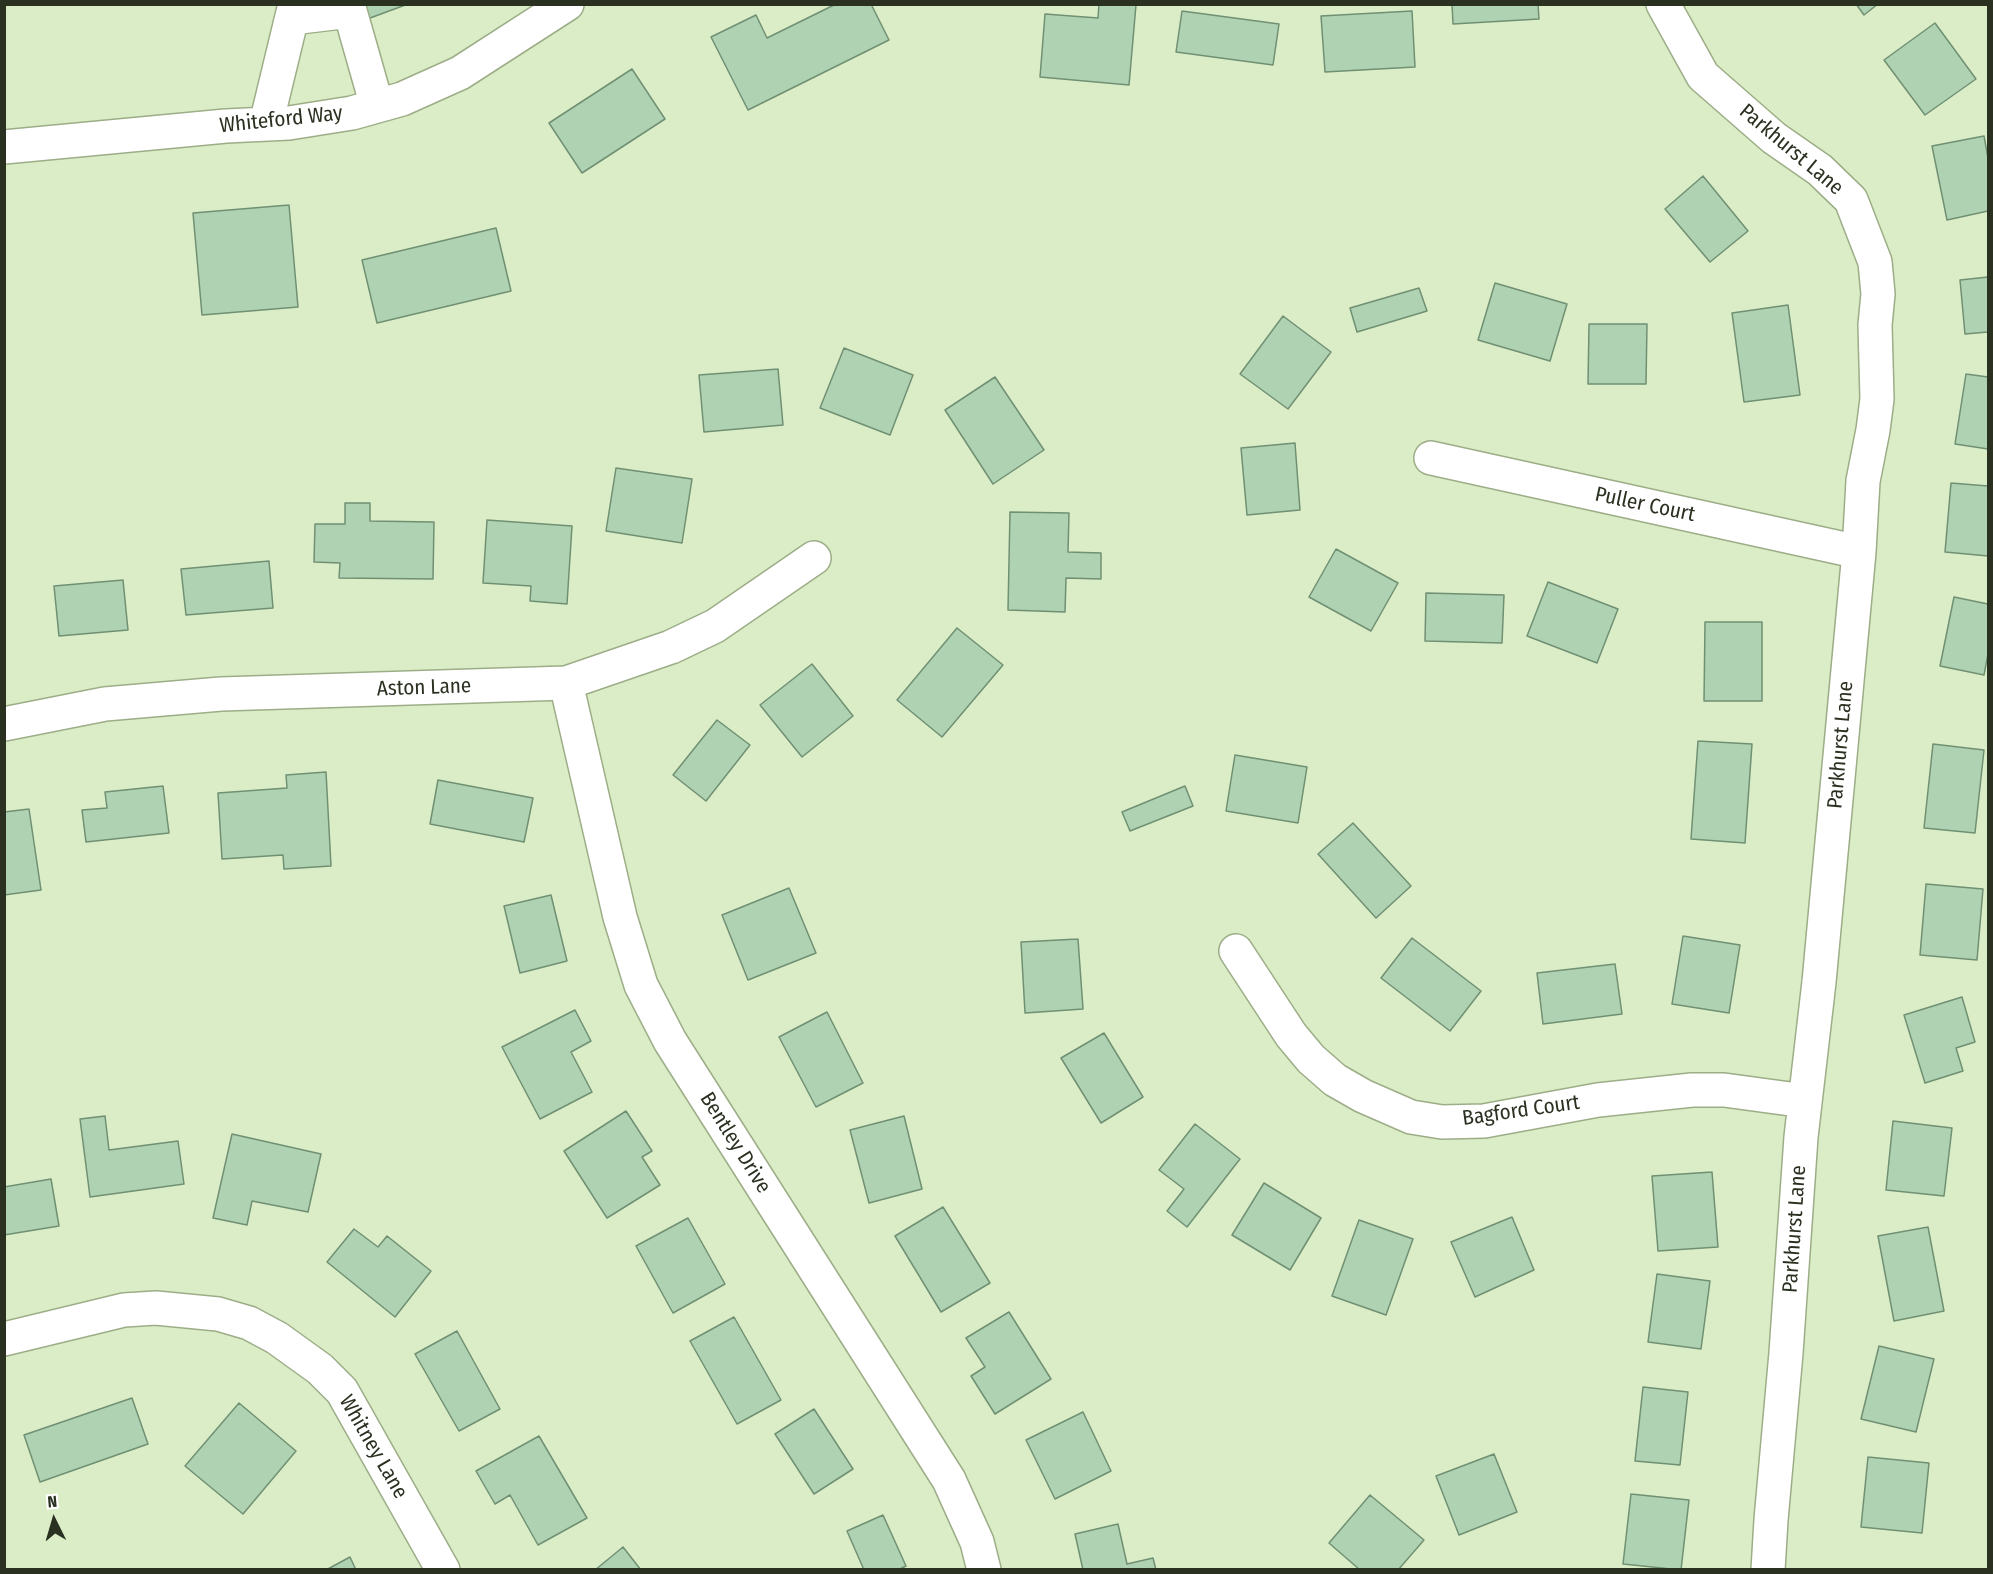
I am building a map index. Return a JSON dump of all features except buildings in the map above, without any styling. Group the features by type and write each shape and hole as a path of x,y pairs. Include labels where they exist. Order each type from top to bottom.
{"street":[{"name":"Whiteford Way","path":"4,147 226,126 289,123 341,115 377,106 402,99 460,73 567,4"},
{"name":"Parkhurst Lane","path":"1663,4 1703,76 1774,138 1820,170 1851,200 1875,262 1878,294 1875,325 1877,399 1874,430 1863,482 1859,552 1819,982 1801,1137 1768,1569"},
{"path":"266,124 293,11 350,11 377,106"},
{"name":"Puller Court","path":"1431,458 1859,552"},
{"name":"Aston Lane","path":"4,724 105,704 221,694 566,683 671,648 715,626 814,558"},
{"name":"Bentley Drive","path":"566,683 620,917 641,985 670,1041 949,1480 977,1542 984,1569"},
{"name":"Bagford Court","path":"1236,951 1291,1035 1311,1059 1335,1080 1363,1096 1411,1116 1442,1122 1484,1121 1598,1100 1692,1090 1724,1090 1805,1101"},
{"name":"Whitney Lane","path":"4,1339 124,1310 156,1308 218,1314 249,1323 268,1333 320,1369 342,1391 443,1569"}]}
